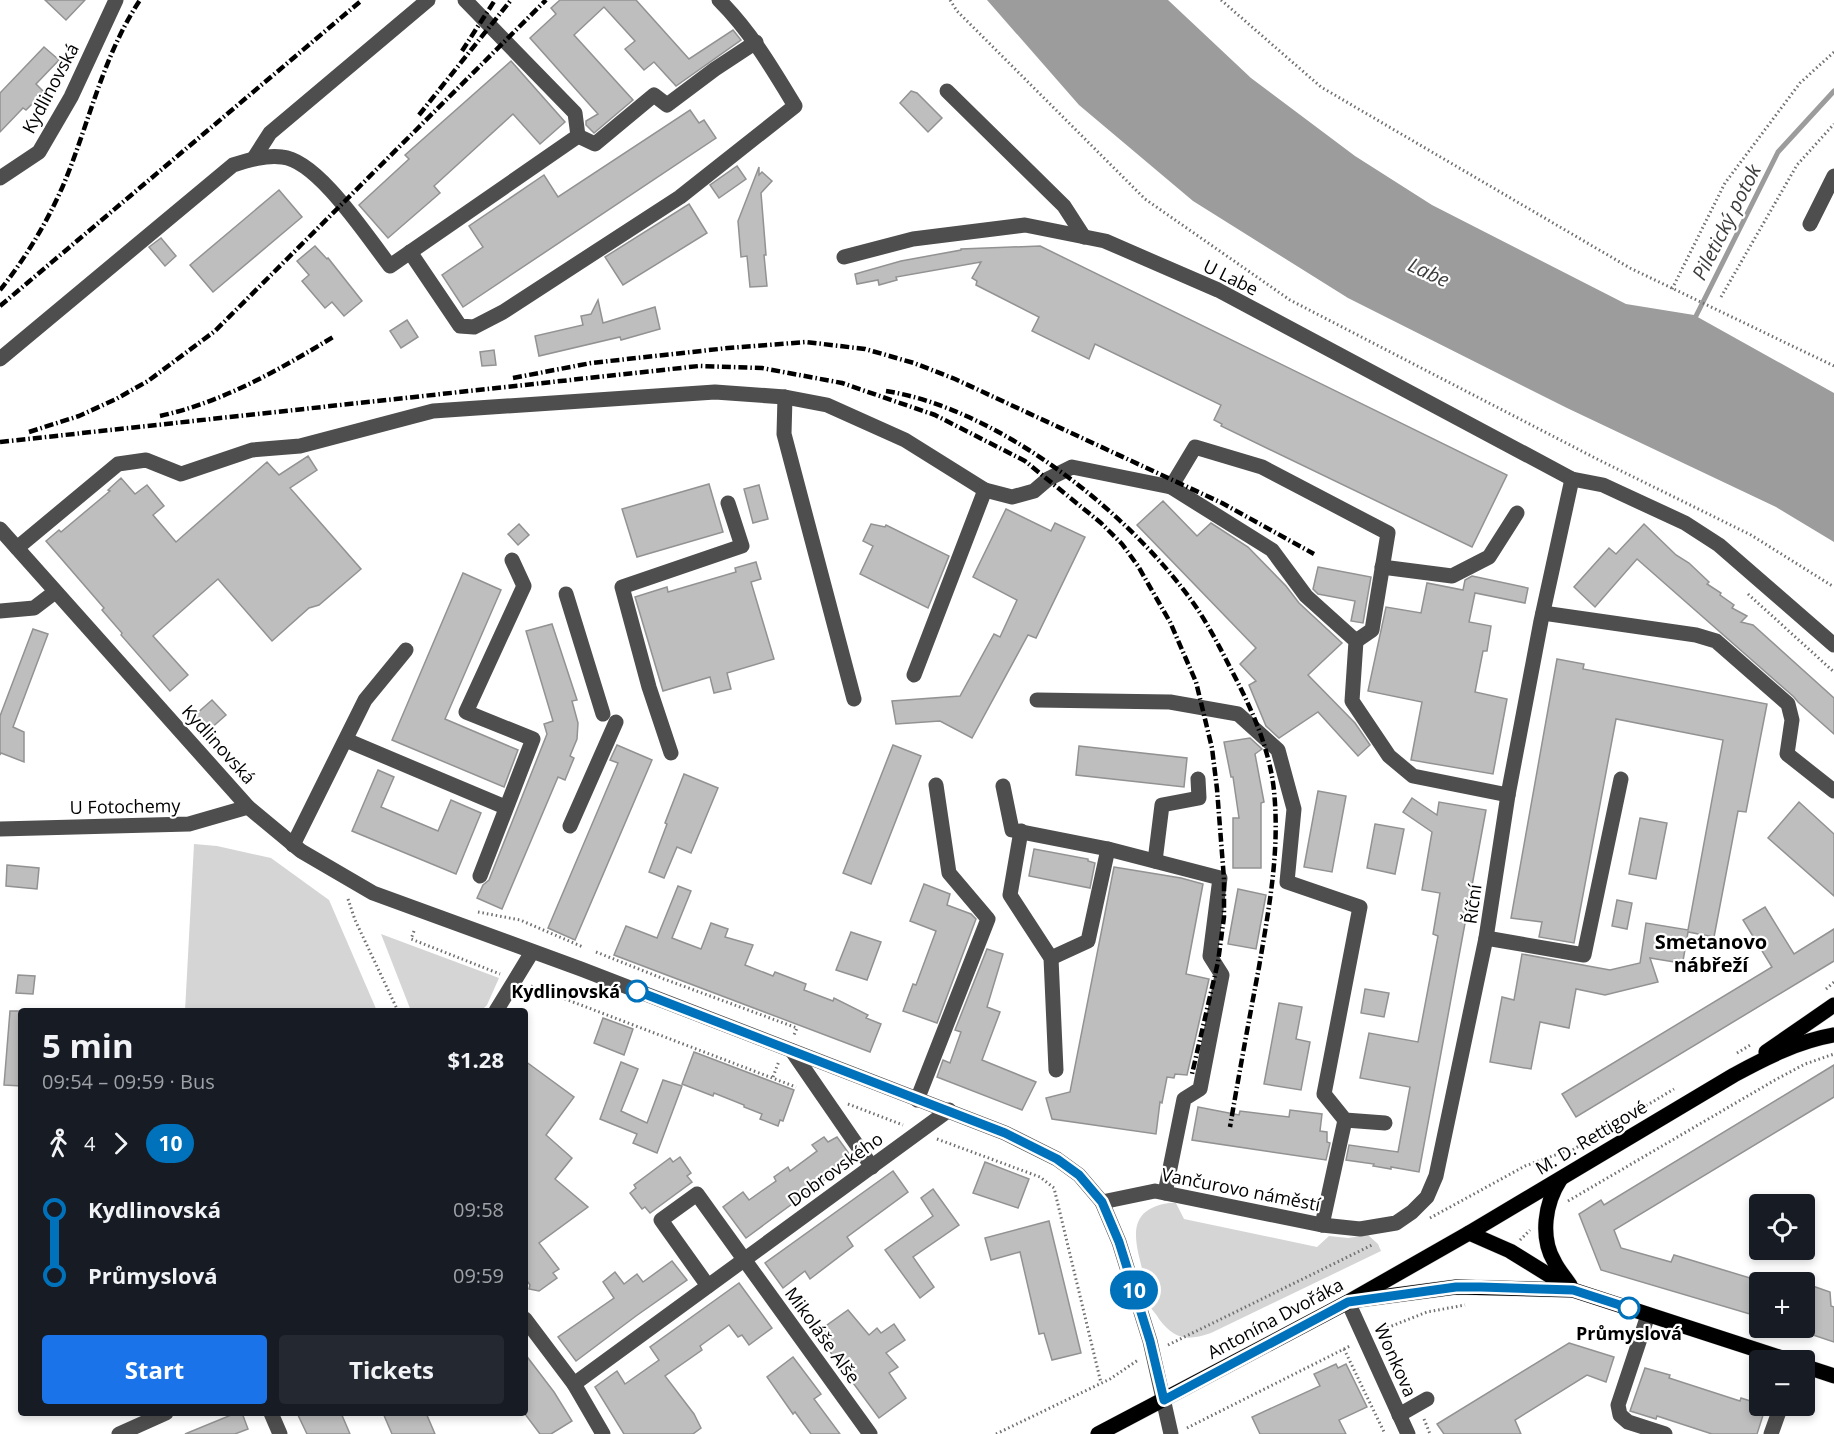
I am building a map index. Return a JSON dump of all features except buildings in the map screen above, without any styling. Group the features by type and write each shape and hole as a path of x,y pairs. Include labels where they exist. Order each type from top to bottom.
{"main road":[{"name":"M. D. Rettigové","path":"1468,1233 1734,1075 1834,1005"},
{"name":"M. D. Rettigové","path":"1734,1075 1779,1053 1822,1037 1834,1035"},
{"path":"1561,1178 1550,1200 1546,1227 1547,1242 1553,1261 1573,1290"},
{"path":"1468,1233 1510,1251 1573,1290 1757,1350"},
{"name":"Antonína Dvořáka","path":"1098,1434 1348,1302 1468,1233"},
{"path":"1348,1302 1456,1287 1573,1290"},
{"path":"1815,1370 1834,1376"}],"street":[{"name":"Kydlinovská","path":"0,178 39,152 71,97 116,0"},
{"path":"254,158 270,134 428,0"},
{"path":"465,0 575,112 578,136"},
{"path":"410,252 460,326 474,327 503,312 680,197 795,106 756,42 719,0"},
{"path":"578,136 595,144 654,95 667,105 756,42"},
{"path":"947,91 1064,206 1084,237"},
{"path":"0,359 233,165 254,158 284,156 309,168 342,204 390,266 578,136"},
{"path":"1810,224 1834,176"},
{"name":"U Labe","path":"844,257 913,239 1025,225 1105,242 1218,290 1572,478"},
{"path":"17,548 118,464 146,460 182,474 252,450 300,446 433,411 715,392 785,397 827,405 905,440 985,490 1012,497 1034,491 1048,479 1072,467 1171,487 1272,550 1305,596 1356,641"},
{"path":"785,397 784,434 854,699"},
{"path":"1171,487 1195,447 1262,467 1388,533 1372,630 1356,641"},
{"path":"1572,478 1603,485 1685,523 1711,540 1834,645"},
{"name":"Říční","path":"1427,1197 1436,1176 1486,938 1508,795 1572,478"},
{"path":"915,675 985,490"},
{"path":"671,753 649,687 622,587 742,546 728,503"},
{"path":"1382,567 1452,576 1489,557 1517,513"},
{"name":"Kydlinovská","path":"0,529 248,807 293,845 330,869 373,893 581,969 1005,1133 1057,1159 1079,1175 1102,1202"},
{"path":"480,876 533,739 466,712 524,586 512,560"},
{"path":"0,611 34,608 55,592"},
{"path":"566,594 609,718 570,826"},
{"path":"1543,613 1716,641 1788,704 1792,720 1787,754 1834,790"},
{"path":"1356,641 1352,700 1389,756 1413,776 1508,795"},
{"path":"293,845 365,700 406,650"},
{"path":"1037,700 1170,702 1238,714 1278,750 1294,809 1287,882 1360,907 1324,1094 1346,1120 1385,1123"},
{"path":"346,740 505,807"},
{"path":"1155,861 1162,805 1198,798 1198,778"},
{"path":"1486,938 1584,955 1621,778"},
{"path":"917,1100 988,919 949,873 936,785"},
{"path":"1003,786 1012,830 1108,849 1220,878 1210,956 1222,975 1200,1089 1184,1099 1165,1192"},
{"name":"U Fotochemy","path":"0,829 189,824 248,807"},
{"path":"1021,831 1010,895 1051,958 1056,1070"},
{"path":"1051,958 1088,941 1108,849"},
{"path":"498,1008 532,952"},
{"path":"788,1050 872,1167"},
{"name":"Dobrovského","path":"574,1384 949,1110"},
{"path":"1322,1225 1346,1120"},
{"name":"Vančurovo náměstí","path":"1102,1202 1155,1191 1165,1192 1322,1225 1360,1229 1396,1223 1412,1212 1427,1197"},
{"path":"708,1286 661,1220 697,1194 744,1259"},
{"path":"1102,1202 1119,1242 1153,1352 1171,1434"},
{"name":"Mikoláše Alše","path":"744,1259 870,1434"},
{"name":"Wonkova","path":"1348,1302 1408,1434"},
{"path":"1648,1315 1618,1406 1620,1415 1628,1422 1665,1434"},
{"path":"528,1323 574,1384 603,1434"},
{"path":"1399,1415 1422,1402"},
{"path":"119,1434 159,1416"},
{"path":"272,1416 280,1434"},
{"path":"1771,1434 1777,1416"}],"path":[{"path":"950,0 957,11 1145,199 1290,300 1751,536 1834,587"},
{"path":"1221,0 1321,87 1630,268 1834,366"},
{"path":"1672,289 1725,183 1800,83 1834,52"},
{"path":"1721,297 1797,165 1834,124"},
{"path":"1747,593 1834,672"},
{"path":"348,899 355,920 397,1008"},
{"path":"470,911 520,920 583,947"},
{"path":"414,931 411,939 505,976"},
{"path":"596,951 664,979 797,1028 773,1078"},
{"path":"526,984 804,1090"},
{"path":"1548,1213 1775,1080 1805,1064 1834,1054"},
{"path":"845,1103 911,1127"},
{"path":"928,1136 1040,1177 1054,1188 1101,1383"},
{"path":"1426,1220 1525,1166 1569,1150"},
{"path":"996,1434 1101,1383 1153,1352 1373,1245"},
{"path":"1387,1327 1389,1349 1422,1402 1430,1434"},
{"path":"1186,1434 1187,1427 1365,1339"},
{"path":"1344,1349 1385,1434"}],"shaded area":[{"path":"194,844 217,846 271,858 329,900 376,1008 185,1008"},
{"path":"381,934 499,978 484,1008 410,1008"},
{"path":"1176,1203 1184,1219 1317,1247 1329,1236 1348,1238 1368,1235 1378,1244 1381,1251 1211,1333 1188,1338 1182,1337 1170,1331 1151,1308 1136,1241 1136,1230 1145,1213 1154,1207"}],"water":[{"name":"Labe","path":"987,0 1168,0 1251,78 1355,156 1432,205 1626,304 1694,315 1834,393 1834,542 1776,507 1567,408 1348,298 1193,201 1079,105"}],"waterway":[{"name":"Piletický potok","path":"1694,320 1778,152 1834,91"}],"railway":[{"path":"0,290 28,251 59,195 116,43 140,0"},
{"path":"0,306 362,0"},
{"path":"462,51 495,0"},
{"path":"419,115 511,0"},
{"path":"29,432 79,416 116,399 148,381 215,331 546,0"},
{"path":"160,416 206,402 250,384 333,337"},
{"path":"513,378 591,363 728,348 806,342 865,349 914,363 955,379 1222,503 1314,554"},
{"path":"0,442 699,366 762,368 842,383 935,415 1025,461 1101,523 1122,544 1138,566 1170,622 1196,682 1212,748 1217,789 1224,879 1224,917 1218,962 1192,1074"},
{"path":"886,391 929,402 973,419 1016,442 1058,470 1098,501 1167,569 1194,604 1216,640 1248,704 1269,761 1274,791 1276,836 1266,923 1230,1127"}],"bus line":[{"name":"10","path":"637,991 1005,1133 1057,1159 1079,1175 1102,1202 1119,1242 1150,1341 1164,1400 1348,1302 1456,1287 1481,1287 1573,1290 1629,1308"}],"place":[{"name":"Kydlinovská","path":"637,991"},
{"name":"Průmyslová","path":"1629,1308"}],"district":[{"name":"Smetanovo nábřeží","path":"1711,952"}]}
